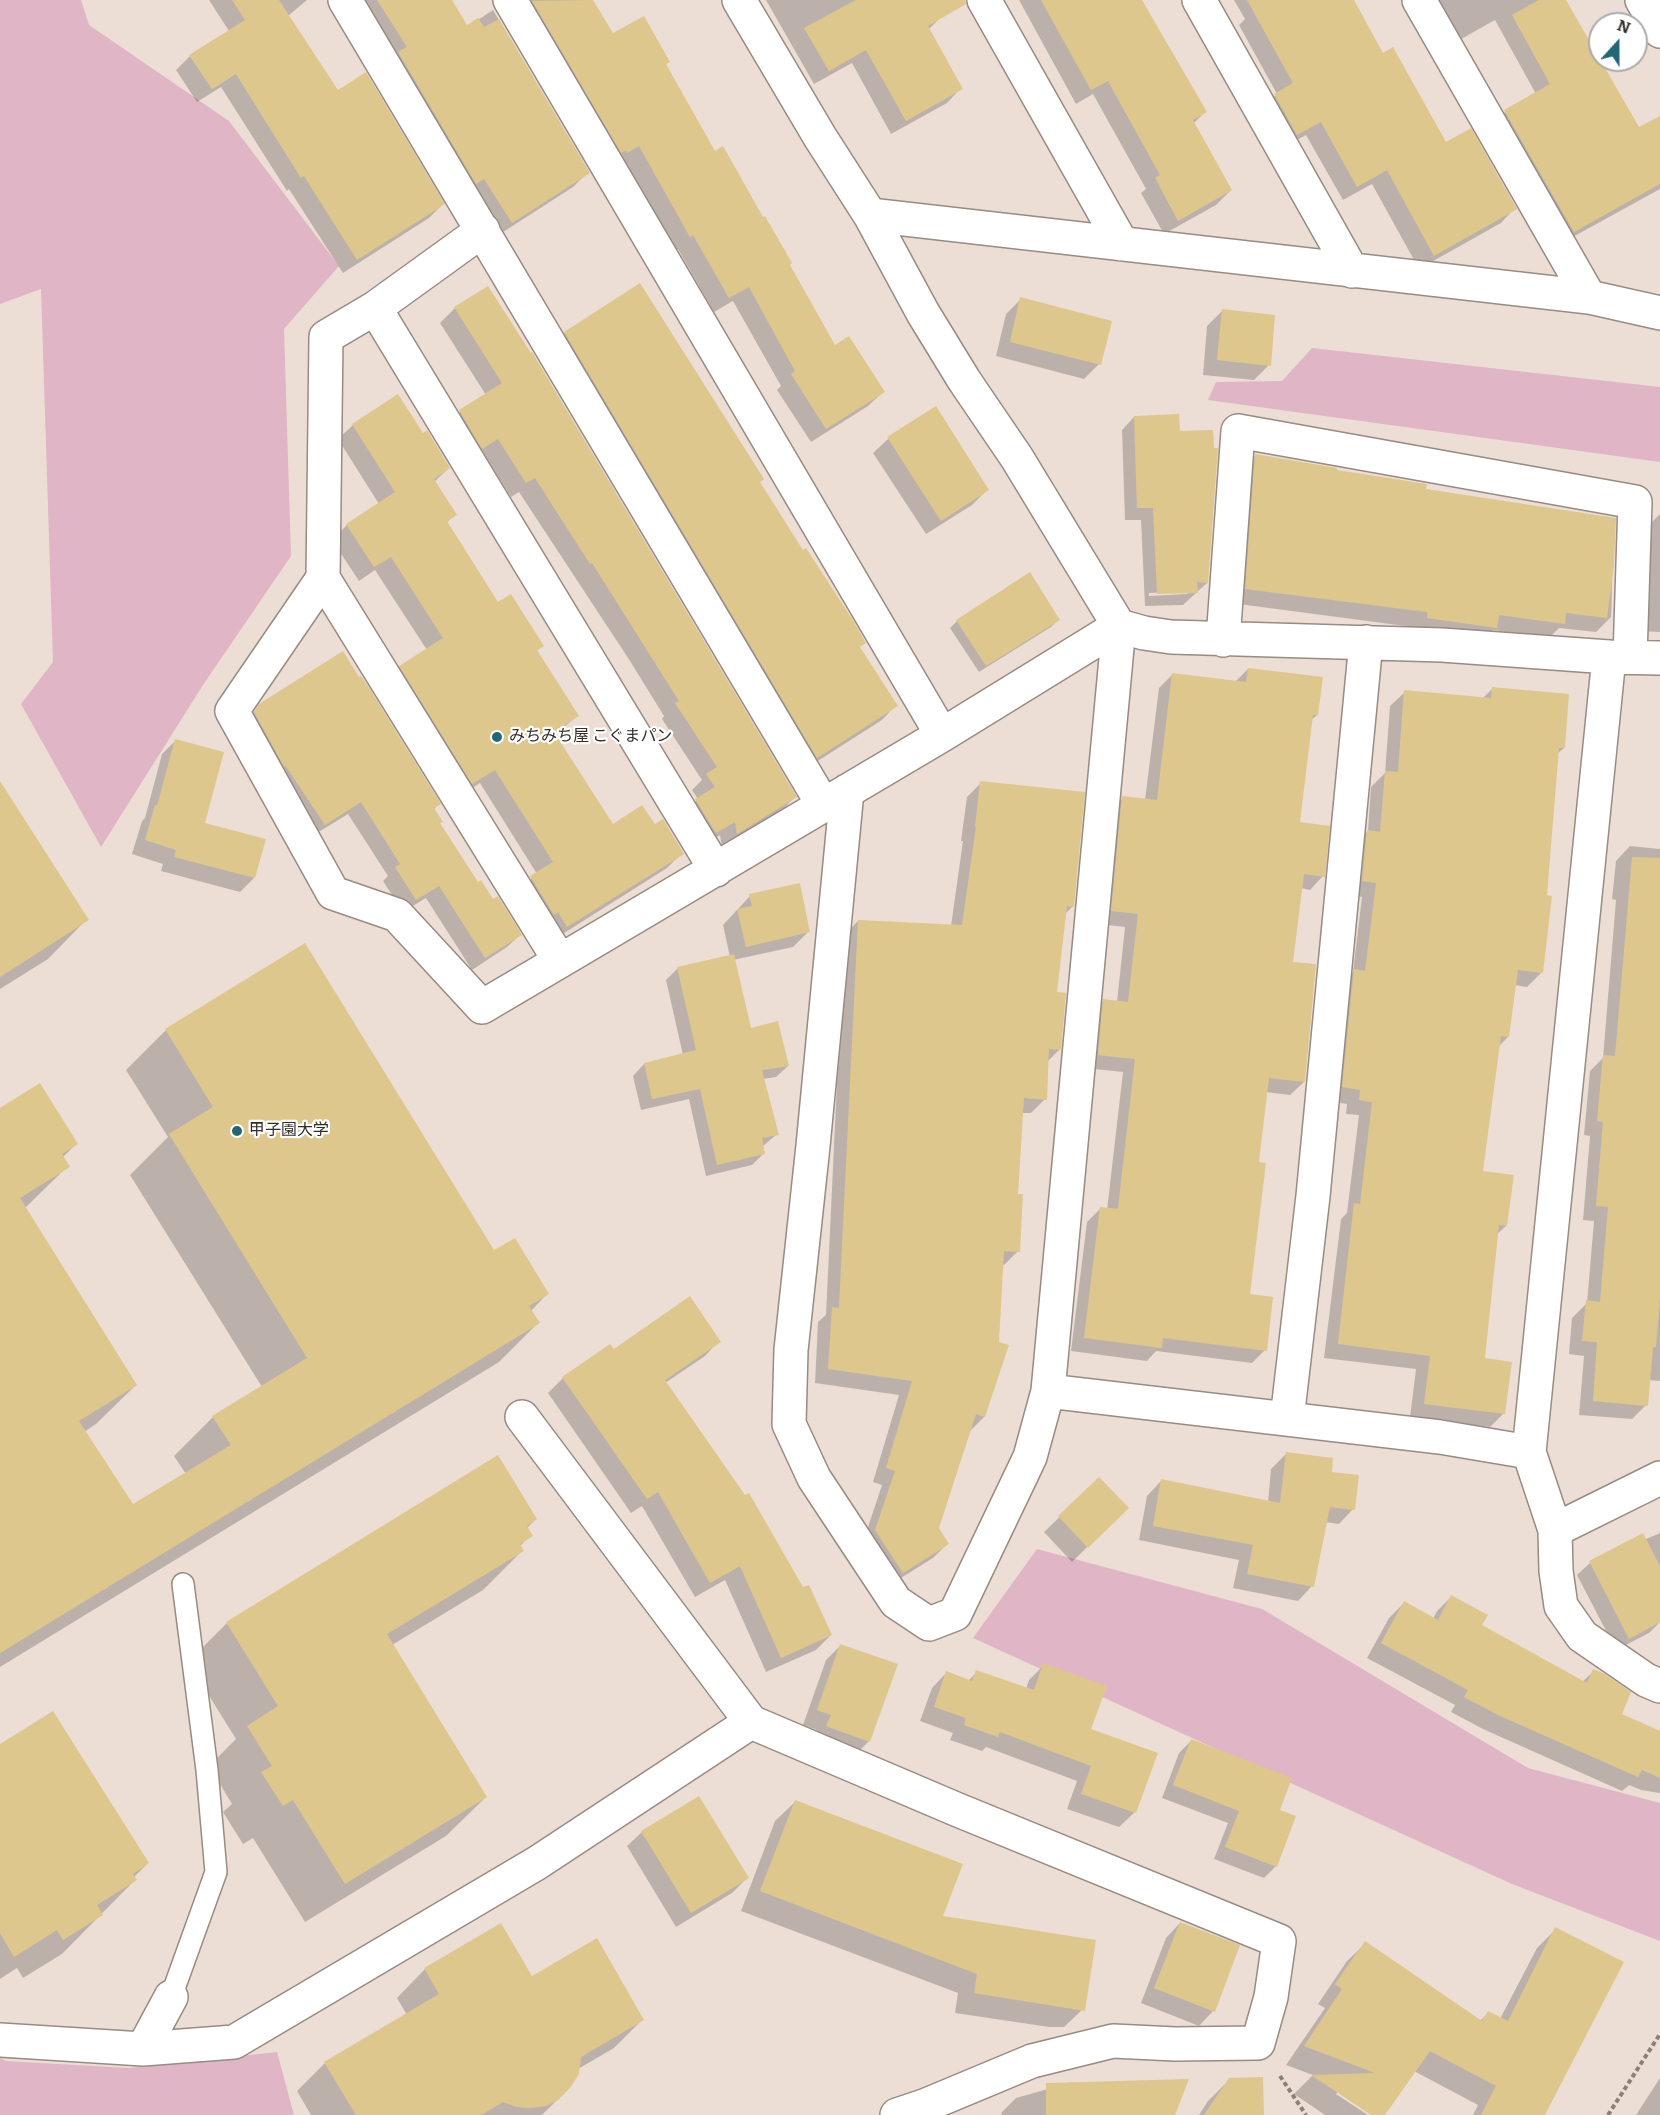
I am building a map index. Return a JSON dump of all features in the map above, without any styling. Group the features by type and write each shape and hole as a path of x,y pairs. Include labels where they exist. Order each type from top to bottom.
{"street":[{"path":"345,0 483,230 835,799 816,1122 791,1350 789,1424 814,1478 896,1602 929,1624 955,1614 1030,1457 1048,1391 1119,626 1017,458 964,380 923,313 870,215 820,137 739,0"},
{"path":"510,0 942,735"},
{"path":"984,0 1122,244"},
{"path":"1199,0 1352,271"},
{"path":"1419,0 1589,297"},
{"path":"1642,0 1660,31"},
{"path":"870,215 1589,297 1660,313"},
{"path":"483,230 375,308 326,337 322,578 560,961"},
{"path":"375,308 716,870"},
{"path":"1223,640 1238,431 1635,502 1633,657 1529,1452 1556,1530 1556,1571 1561,1606 1582,1636 1646,1680 1660,1686"},
{"path":"322,578 232,711 333,893 397,915 482,1007 835,799 1119,626 1162,636 1223,640 1442,645 1633,657"},
{"path":"1287,1419 1313,1196 1366,642"},
{"path":"1048,1391 1440,1437 1529,1452"},
{"path":"522,1417 751,1722 958,1810 1279,1941 1271,1997 1258,2043 1175,2044 1113,2041 1032,2061 897,2115"},
{"path":"1556,1530 1660,1478"},
{"path":"0,2040 143,2049 234,2042 537,1863 751,1722"},
{"path":"143,2049 171,1997"}],"lane":[{"path":"171,1997 216,1872 207,1770 183,1584"}],"path":[{"path":"1608,2115 1660,2034"},
{"path":"1258,2043 1306,2115"}],"shaded area":[{"path":"0,0 81,0 89,25 229,121 339,266 284,329 291,556 203,685 101,847 21,704 53,662 41,289 0,304"},
{"path":"1312,348 1660,387 1660,462 1208,400 1216,382 1282,381"},
{"path":"1037,1549 1262,1609 1528,1768 1660,1803 1660,1941 1512,1884 973,1638"},
{"path":"277,2052 294,2115 0,2115 0,2058 6,2061 129,2068"}],"building":[{"path":"232,0 279,0 338,90 366,72 445,204 357,260 304,176 301,178 236,74 212,89 189,55 245,20"},
{"path":"377,0 452,0 467,25 478,18 484,27 499,19 590,173 512,223 484,179 476,184 398,52 407,47"},
{"path":"593,0 613,33 644,16 670,62 666,64 715,151 723,146 792,263 790,265 835,345 849,336 885,392 826,429 791,374 795,371 749,287 729,298 693,235 690,237 639,146 627,153 626,150 621,153 532,1"},
{"path":"856,0 965,0 966,4 928,26 963,89 906,121 866,50 829,71 804,28"},
{"path":"1041,0 1142,0 1207,112 1193,120 1232,190 1178,221 1155,178 1160,175 1108,81 1091,90"},
{"path":"1247,0 1354,0 1383,53 1393,47 1446,142 1471,128 1517,209 1434,256 1387,170 1357,187 1321,122 1297,135 1274,94 1293,83"},
{"path":"1539,0 1566,0 1588,38 1588,72 1607,72 1639,127 1660,116 1660,184 1574,232 1504,110 1550,84 1512,15"},
{"path":"640,283 764,479 760,482 803,550 806,548 854,622 866,643 860,647 898,706 817,758 564,332"},
{"path":"488,286 532,352 797,797 737,834 735,822 716,833 695,799 715,787 706,774 717,767 675,703 679,701 592,563 590,564 535,478 526,483 498,439 482,449 459,410 502,383 454,307"},
{"path":"1020,297 1112,321 1101,365 1010,342"},
{"path":"1222,309 1275,315 1271,366 1217,360"},
{"path":"398,394 423,433 427,430 450,468 434,479 457,515 447,521 498,602 511,594 544,646 537,650 579,716 554,732 613,824 642,805 655,824 663,819 684,854 567,927 558,912 554,915 530,876 553,862 495,770 472,784 399,666 443,638 391,557 374,567 346,524 395,492 352,424"},
{"path":"936,406 989,490 941,521 887,437"},
{"path":"1179,414 1180,431 1213,430 1214,448 1218,448 1208,583 1197,582 1198,593 1157,594 1153,508 1137,508 1134,416"},
{"path":"1255,454 1427,484 1426,489 1616,518 1614,565 1607,618 1566,613 1565,624 1499,615 1497,628 1427,618 1427,612 1245,589"},
{"path":"1030,572 1060,620 986,666 956,620"},
{"path":"343,651 359,677 361,676 368,686 441,804 434,808 443,822 440,823 478,882 481,880 493,899 498,896 522,935 485,958 439,886 416,900 395,867 400,864 361,802 325,825 283,765 254,712 259,704"},
{"path":"1248,668 1323,677 1318,715 1313,715 1300,822 1330,826 1325,877 1304,874 1293,962 1316,964 1305,1082 1269,1078 1259,1162 1266,1163 1250,1294 1273,1297 1267,1351 1163,1338 1162,1348 1084,1338 1100,1207 1118,1209 1135,1059 1098,1055 1103,999 1128,1002 1138,914 1111,911 1122,796 1157,800 1172,673 1246,682"},
{"path":"1492,687 1569,694 1565,748 1559,748 1547,895 1552,896 1543,973 1518,970 1509,1037 1501,1036 1483,1171 1514,1175 1507,1226 1499,1225 1485,1358 1512,1362 1505,1414 1424,1404 1430,1356 1338,1344 1354,1203 1360,1204 1372,1102 1359,1100 1360,1090 1342,1087 1354,969 1365,971 1376,883 1362,881 1367,830 1380,832 1385,771 1398,772 1404,690 1491,698"},
{"path":"175,739 224,752 205,823 266,839 255,878 174,857 176,850 145,840 155,805 157,806"},
{"path":"0,781 89,920 0,977"},
{"path":"980,781 1085,792 1074,907 1067,906 1057,992 1066,993 1061,1050 1049,1049 1047,1100 1024,1098 1018,1194 1023,1194 1020,1252 1004,1251 999,1342 1009,1345 985,1417 976,1414 939,1528 949,1544 903,1573 875,1530 895,1471 886,1468 912,1381 828,1369 832,1307 839,1308 858,920 962,925"},
{"path":"1632,857 1660,858 1660,1298 1648,1406 1593,1401 1597,1342 1582,1341 1586,1300 1600,1302 1608,1207 1596,1206 1603,1122 1597,1121 1603,1055 1615,1056"},
{"path":"800,883 810,932 746,947 737,909 752,906 749,894"},
{"path":"305,943 494,1250 515,1238 549,1294 529,1306 540,1323 0,1653 0,1108 40,1083 78,1144 62,1154 70,1167 20,1198 137,1385 79,1421 133,1504 231,1445 212,1416 307,1358 169,1134 213,1107 165,1029"},
{"path":"734,954 751,1028 778,1021 789,1066 762,1070 779,1135 762,1138 765,1154 717,1165 700,1089 652,1099 644,1063 696,1050 677,967"},
{"path":"690,1296 721,1342 665,1380 745,1495 749,1493 803,1587 809,1585 832,1635 781,1658 740,1566 710,1583 658,1492 647,1499 562,1377 610,1344 614,1349"},
{"path":"1286,1452 1333,1458 1332,1472 1359,1475 1355,1510 1330,1507 1314,1587 1247,1574 1253,1545 1153,1526 1161,1479 1280,1503"},
{"path":"498,1455 537,1519 527,1526 533,1536 520,1544 524,1551 387,1634 487,1797 345,1884 293,1800 283,1806 261,1772 272,1766 247,1726 278,1706 226,1622"},
{"path":"1099,1477 1129,1508 1088,1548 1058,1516"},
{"path":"1643,1533 1660,1566 1660,1622 1629,1639 1589,1561"},
{"path":"1451,1595 1488,1615 1482,1625 1587,1683 1593,1669 1631,1692 1622,1714 1660,1731 1660,1778 1642,1770 1638,1777 1498,1715 1464,1697 1468,1690 1381,1643 1404,1601 1438,1620"},
{"path":"840,1644 898,1664 870,1742 826,1726 831,1715 817,1710"},
{"path":"1043,1663 1107,1686 1091,1729 1158,1753 1136,1813 1081,1794 1091,1766 1000,1732 998,1737 964,1725 966,1718 934,1707 946,1671 972,1681 976,1670 1034,1690"},
{"path":"53,1711 149,1863 133,1874 137,1880 97,1905 103,1915 63,1940 57,1930 14,1957 0,1933 0,1744"},
{"path":"1191,1739 1292,1778 1280,1810 1296,1816 1277,1867 1225,1847 1239,1811 1173,1785"},
{"path":"699,1796 749,1878 691,1913 641,1831"},
{"path":"795,1800 963,1864 943,1916 1096,1940 1085,2011 974,1993 977,1974 760,1891"},
{"path":"1180,1922 1240,1945 1215,2012 1154,1988"},
{"path":"501,1923 532,1976 597,1938 644,2020 581,2057 579,2074 570,2088 558,2100 546,2106 517,2107 503,2102 481,2115 356,2115 324,2062 439,1994 424,1968"},
{"path":"1555,1927 1624,1962 1545,2115 1481,2115 1496,2086 1430,2051 1385,2115 1371,2115 1311,2075 1375,2073 1304,2046 1342,1989 1335,1984 1365,1941 1482,2021 1488,2011 1508,2021"},
{"path":"1263,2077 1264,2115 1204,2115 1229,2078"},
{"path":"1189,2079 1175,2115 1046,2115 1046,2083"}],"place":[{"name":"みちみち屋 こぐまパン","path":"497,737"},
{"name":"甲子園大学","path":"237,1131"}]}
